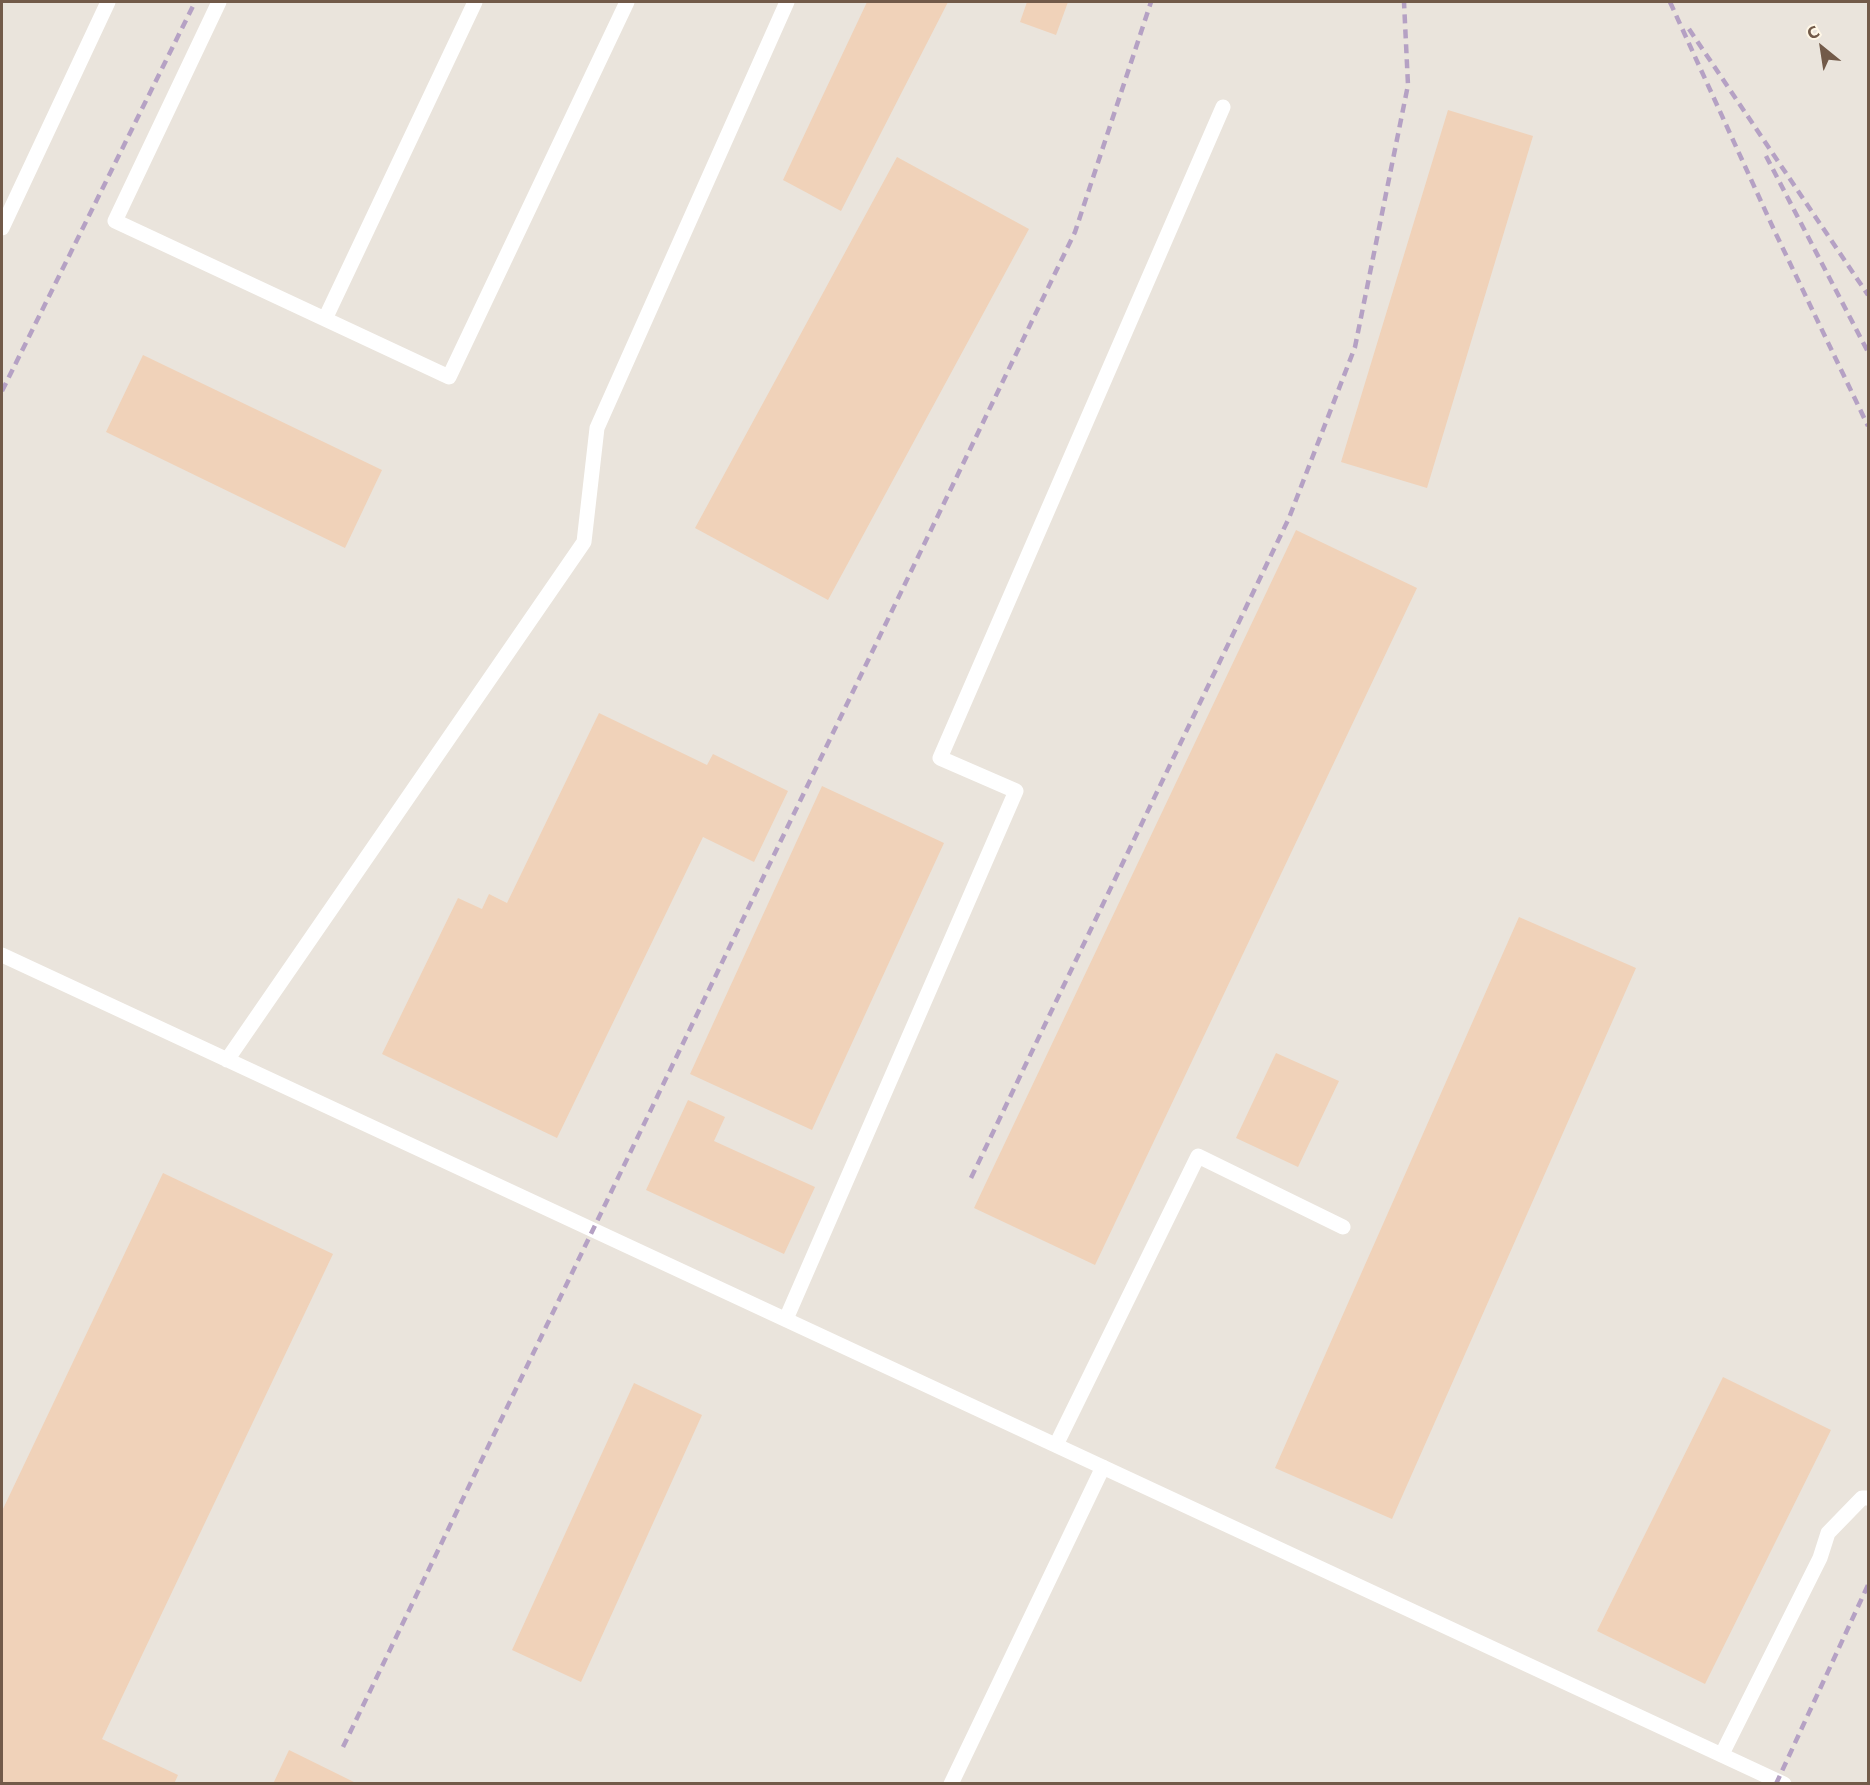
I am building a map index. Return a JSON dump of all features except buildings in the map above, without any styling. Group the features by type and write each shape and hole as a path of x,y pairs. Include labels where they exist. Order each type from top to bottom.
{"lane":[{"path":"2,228 108,2"},
{"path":"219,2 115,221 449,377 627,2"},
{"path":"325,319 475,2"},
{"path":"227,1060 584,542 597,428 787,2"},
{"path":"786,1319 1016,791 940,758 1223,107"},
{"path":"2,955 1784,1784"},
{"path":"1056,1445 1198,1156 1343,1227"},
{"path":"951,1784 1103,1467"},
{"path":"1722,1754 1820,1558 1828,1533 1862,1497 1869,1498"}],"shaded area":[{"path":"2,2 1868,2 1868,1783 2,1783"}],"railway":[{"path":"2,391 195,2"},
{"path":"343,1747 1075,232 1151,2"},
{"path":"971,1178 1289,518 1355,347 1408,85 1404,2"},
{"path":"1670,2 1775,232 1868,426"},
{"path":"1689,29 1868,295"},
{"path":"1766,156 1868,352"},
{"path":"1776,1784 1868,1585"}]}
